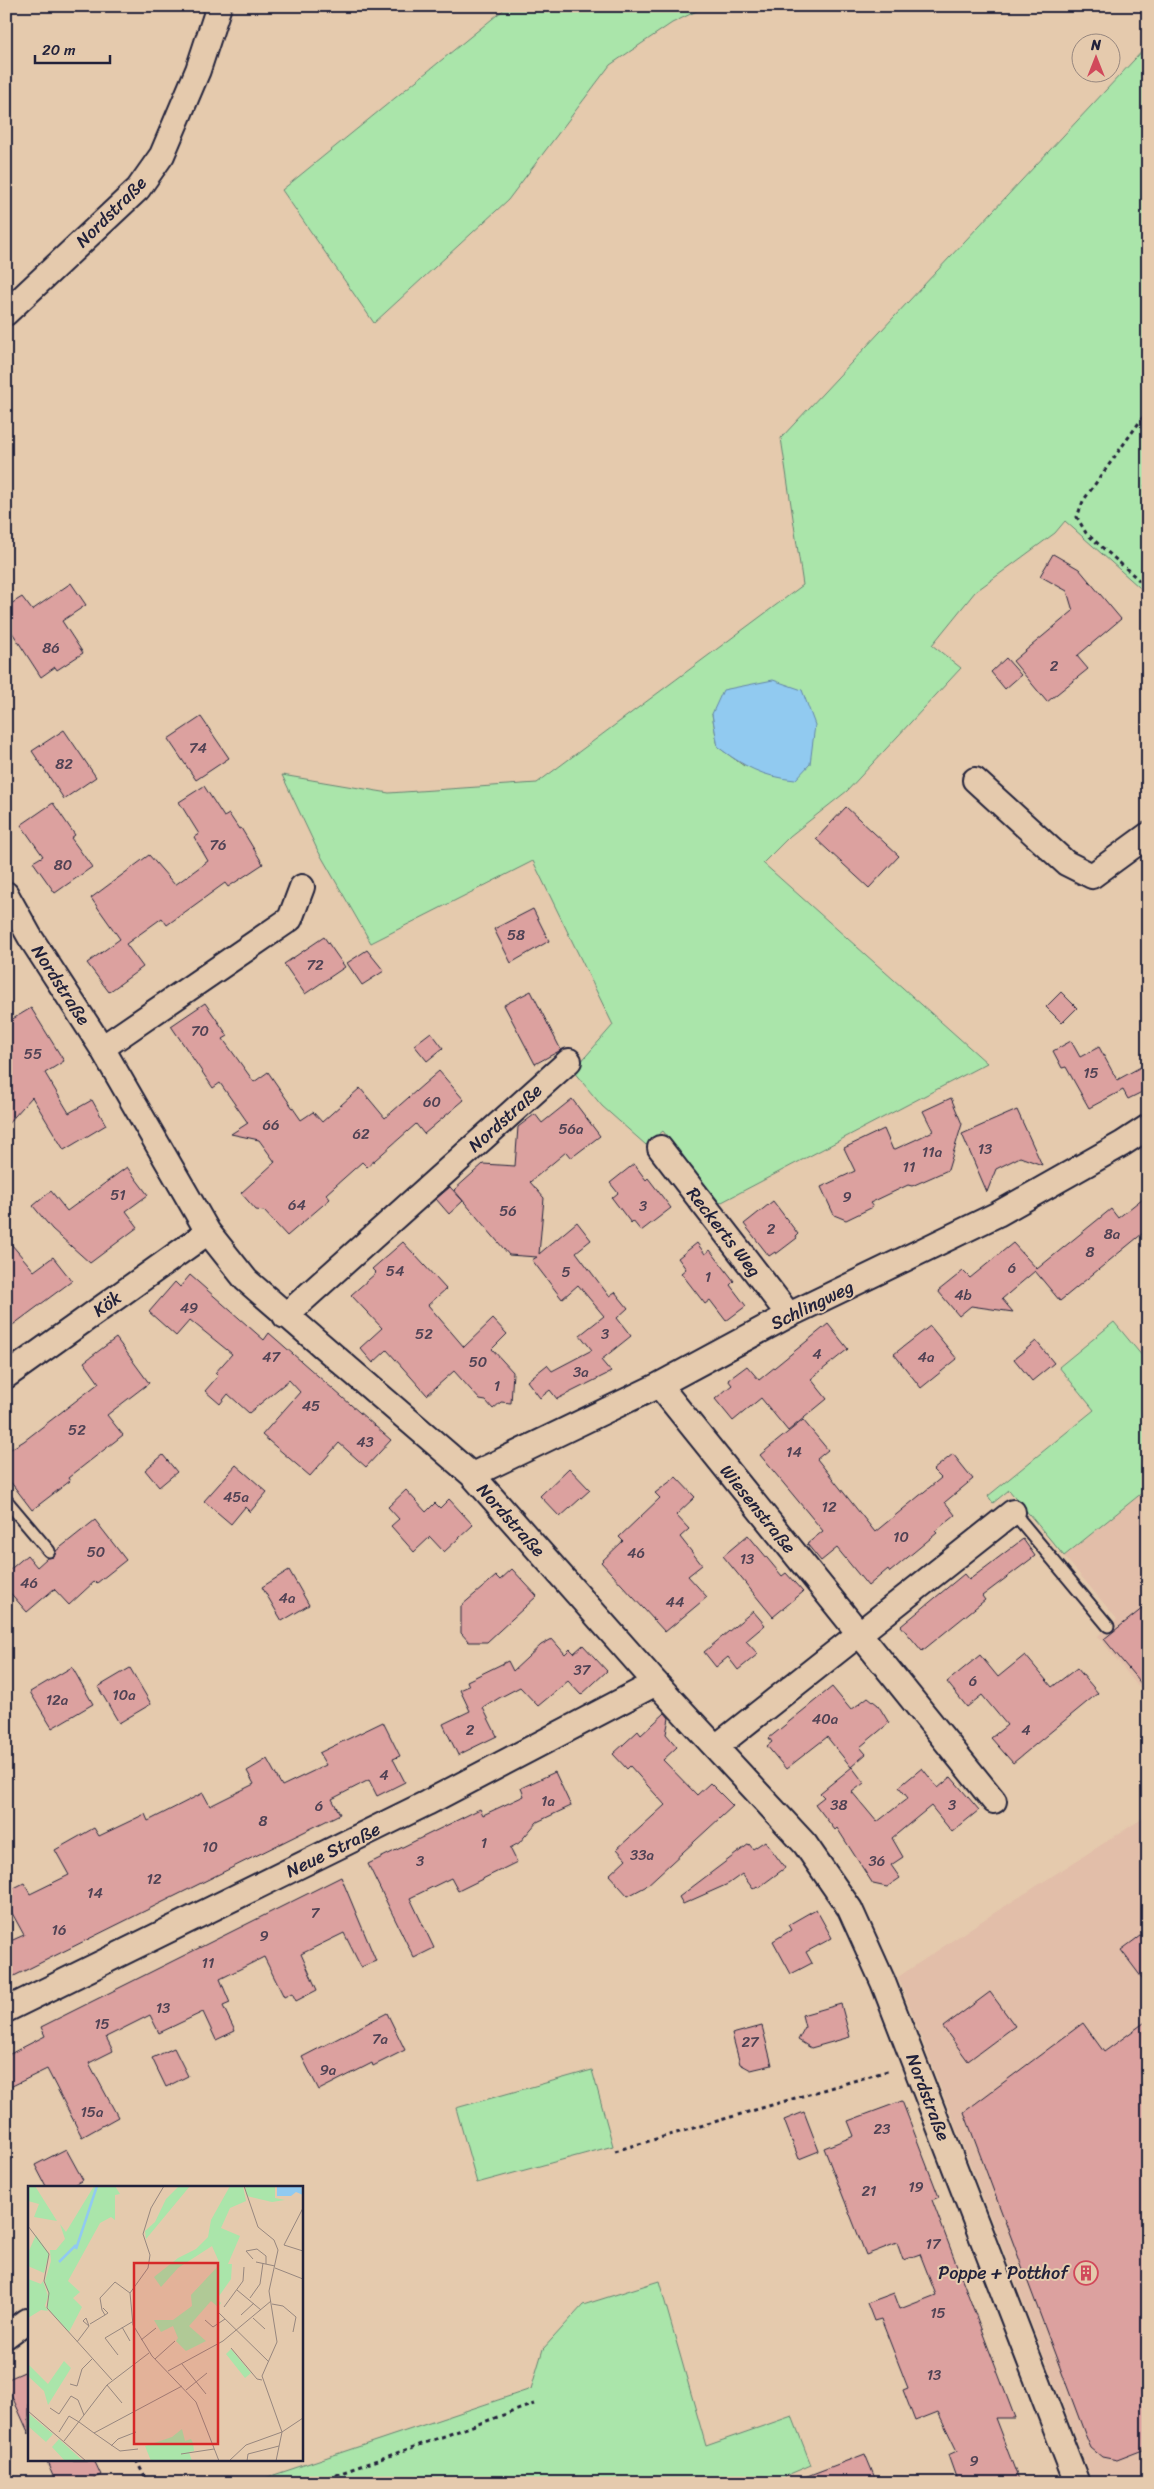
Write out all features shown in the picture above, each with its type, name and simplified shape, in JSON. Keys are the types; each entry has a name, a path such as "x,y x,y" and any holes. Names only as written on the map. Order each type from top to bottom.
{"street":[{"name":"Nordstraße","path":"6,313 138,189 162,155 198,70 218,6"},
{"path":"975,780 1066,863 1092,876 1148,835"},
{"path":"102,1048 290,919 302,887"},
{"name":"Nordstraße","path":"6,894 30,937 102,1048 208,1232 246,1280 285,1316 472,1475 656,1683 805,1844 850,1909 915,2063 1077,2483"},
{"name":"Nordstraße","path":"285,1316 569,1061"},
{"name":"Schlingweg","path":"472,1475 659,1384 789,1315 998,1214 1122,1144 1148,1127"},
{"name":"Reckerts Weg","path":"660,1148 789,1315"},
{"name":"Kök","path":"6,1376 208,1232"},
{"name":"Wiesenstraße","path":"659,1384 994,1801"},
{"path":"716,1747 1013,1512"},
{"name":"Neue Straße","path":"6,2010 427,1803 656,1683"},
{"path":"6,2336 26,2321"}],"lane":[{"path":"6,1500 49,1551"},
{"path":"1013,1512 1108,1626"}],"path":[{"path":"1148,410 1083,501 1077,517 1086,533 1148,588"},
{"path":"615,2151 915,2063"},
{"path":"313,2483 534,2404"},
{"path":"137,2462 148,2483"}],"shaded area":[{"path":"1148,1488 1148,1699 1098,1636 1117,1619 1064,1556"},
{"path":"1148,1815 1148,2483 1093,2483 898,1977 977,1924"}],"green space":[{"path":"508,6 707,6 672,23 610,65 508,200 374,323 282,190"},
{"path":"1148,45 1148,481 1144,486 1148,490 1148,595 1065,521 1055,533 975,592 932,645 961,668 847,791 790,836 763,863 987,1063 720,1203 663,1131 646,1145 602,1106 573,1071 613,1025 533,861 371,943 317,849 282,775 389,793 537,783 803,585 781,438 1113,82 1122,82 1122,73","holes":["712,714 744,766 718,747"]},
{"path":"1114,1322 1148,1363 1148,1488 1064,1556 1009,1490 993,1503 988,1496 1094,1410 1059,1367"},
{"path":"592,2070 613,2146 477,2183 456,2108"},
{"path":"659,2281 706,2446 792,2416 811,2465 785,2476 787,2483 250,2483 531,2389 543,2349 583,2305"}],"water":[{"path":"773,680 802,690 815,725 810,764 795,780 754,770 718,747 712,714 723,690"}],"building":[{"path":"1053,554 1079,569 1121,619 1077,656 1088,669 1047,702 1013,661 1073,611 1067,591 1040,576"},
{"path":"71,583 86,605 62,621 83,653 57,670 55,667 41,677 6,623 6,607 22,597 32,610"},
{"path":"1006,658 1021,675 1005,689 991,672"},
{"path":"201,717 229,758 196,780 168,739"},
{"path":"64,730 96,777 64,799 32,751"},
{"path":"204,786 224,817 229,814 239,829 241,828 263,864 228,887 225,883 167,925 162,918 126,944 143,967 109,992 87,963 120,939 91,898 149,855 175,885 208,861 194,837 199,834 179,802"},
{"path":"53,803 75,835 71,838 92,867 55,893 33,862 43,856 21,825"},
{"path":"846,807 899,856 869,888 816,839"},
{"path":"533,909 549,941 511,963 494,929"},
{"path":"324,937 345,967 305,994 284,964"},
{"path":"367,950 384,971 362,985 347,963"},
{"path":"531,991 561,1050 535,1064 504,1005"},
{"path":"1061,992 1077,1008 1062,1023 1046,1007"},
{"path":"205,1003 228,1036 223,1039 254,1082 268,1072 301,1120 313,1112 322,1122 360,1088 385,1118 439,1071 464,1100 424,1134 416,1124 367,1167 362,1162 326,1194 330,1199 287,1236 264,1211 256,1210 241,1193 275,1162 259,1140 231,1134 248,1123 220,1083 213,1088 171,1026"},
{"path":"31,1008 64,1061 45,1073 69,1113 92,1100 106,1125 64,1150 32,1097 6,1126 6,1023"},
{"path":"431,1032 443,1048 427,1061 414,1045"},
{"path":"1071,1041 1080,1057 1099,1047 1117,1080 1148,1063 1148,1089 1128,1099 1123,1090 1089,1108 1066,1067 1062,1068 1053,1051"},
{"path":"951,1098 962,1124 948,1170 912,1186 908,1185 870,1203 873,1207 846,1220 834,1215 821,1187 855,1171 844,1148 884,1129 893,1150 915,1140 933,1131 923,1111"},
{"path":"572,1099 600,1136 571,1158 566,1152 530,1182 544,1198 539,1254 577,1222 591,1240 576,1252 609,1296 615,1292 628,1308 617,1318 631,1336 601,1360 611,1372 557,1399 550,1390 540,1398 527,1381 547,1365 552,1371 592,1350 580,1335 604,1316 578,1285 562,1299 532,1260 537,1257 509,1255 454,1190 483,1164 515,1166 518,1127 535,1114 542,1123"},
{"path":"1017,1110 1042,1165 1020,1157 996,1169 987,1192 962,1134"},
{"path":"634,1164 646,1180 648,1178 671,1208 641,1231 633,1221 631,1223 612,1198 618,1193 610,1183"},
{"path":"127,1167 148,1195 126,1211 138,1227 90,1263 52,1229 33,1206 51,1191 67,1211"},
{"path":"450,1187 463,1201 449,1214 436,1199"},
{"path":"1148,1194 1148,1229 1060,1301 1035,1271 1002,1299 1013,1312 971,1306 959,1316 938,1291 963,1271 970,1278 1013,1243 1037,1269 1111,1209 1118,1218"},
{"path":"773,1201 798,1234 797,1238 776,1254 775,1252 769,1256 744,1224"},
{"path":"6,1238 34,1271 53,1257 72,1281 6,1330"},
{"path":"403,1242 446,1289 428,1305 464,1347 493,1319 507,1334 492,1349 513,1372 511,1403 501,1402 493,1409 486,1401 480,1400 454,1371 427,1395 387,1350 373,1363 360,1348 382,1328 351,1295 376,1273 372,1269"},
{"path":"697,1243 705,1254 710,1250 734,1281 730,1285 746,1306 726,1321 710,1300 705,1304 681,1273 686,1269 678,1258"},
{"path":"190,1275 264,1340 269,1333 391,1440 366,1467 339,1443 310,1476 262,1435 300,1392 289,1380 249,1413 228,1394 220,1404 205,1391 218,1376 215,1373 232,1354 190,1320 176,1336 149,1312 175,1282 180,1287"},
{"path":"828,1324 848,1349 811,1379 827,1399 788,1431 761,1398 733,1421 715,1399 732,1385 728,1380 747,1366 759,1380"},
{"path":"930,1326 957,1359 921,1388 894,1354"},
{"path":"116,1338 149,1383 107,1415 123,1435 68,1478 70,1481 32,1510 6,1476 6,1452 24,1441 99,1383 84,1362"},
{"path":"1036,1341 1054,1363 1032,1381 1014,1359"},
{"path":"803,1420 828,1450 817,1459 875,1532 941,1478 933,1470 953,1454 973,1479 945,1502 955,1515 935,1531 937,1533 890,1572 888,1569 868,1586 837,1548 821,1561 807,1544 823,1531 760,1455"},
{"path":"163,1455 177,1472 159,1487 145,1470"},
{"path":"236,1465 267,1492 250,1512 245,1507 231,1524 204,1501"},
{"path":"569,1468 590,1490 560,1517 540,1496"},
{"path":"676,1477 695,1497 676,1515 689,1529 680,1537 702,1565 688,1576 707,1597 665,1632 601,1562 623,1541 619,1537 660,1498 655,1493"},
{"path":"406,1490 426,1512 435,1503 440,1508 449,1499 473,1525 444,1552 430,1537 414,1552 391,1526 399,1519 388,1507"},
{"path":"95,1520 126,1560 97,1583 95,1581 69,1605 54,1589 27,1612 6,1588 6,1573 27,1555 37,1567 47,1558 53,1557 56,1551"},
{"path":"748,1535 782,1576 786,1573 803,1592 773,1617 723,1556"},
{"path":"1023,1539 1035,1556 982,1596 985,1600 922,1651 901,1626 964,1574 969,1580"},
{"path":"512,1569 537,1596 487,1642 469,1642 461,1633 461,1606 496,1576 500,1580"},
{"path":"289,1570 309,1605 282,1621 262,1587"},
{"path":"1148,1604 1148,1692 1104,1639"},
{"path":"753,1611 765,1625 746,1641 758,1654 738,1670 728,1657 716,1667 704,1652"},
{"path":"552,1639 565,1654 570,1649 574,1653 583,1645 607,1671 581,1695 568,1681 538,1706 520,1687 499,1698 483,1708 497,1736 458,1755 443,1724 470,1711 460,1690 469,1686 467,1681 508,1661 513,1671 541,1645"},
{"path":"980,1655 998,1677 1025,1655 1052,1687 1077,1668 1098,1693 1013,1763 991,1738 1007,1725 982,1695 967,1707 947,1682"},
{"path":"72,1667 93,1704 52,1728 30,1692"},
{"path":"130,1668 151,1704 119,1723 98,1687"},
{"path":"832,1687 851,1710 868,1697 878,1705 889,1723 860,1747 866,1754 851,1767 827,1737 786,1769 767,1746 772,1742 769,1738"},
{"path":"665,1713 669,1718 666,1734 677,1747 663,1760 697,1795 710,1783 733,1806 645,1887 628,1896 609,1875 626,1859 617,1849 665,1805 630,1766 627,1769 613,1754 638,1731 641,1735"},
{"path":"383,1722 400,1756 393,1759 405,1782 377,1796 369,1780 332,1799 340,1814 6,1980 6,1943 24,1935 6,1902 6,1892 24,1883 30,1894 69,1875 55,1850 94,1828 99,1836 145,1814 148,1821 203,1793 210,1806 254,1784 247,1771 267,1759 282,1786 326,1765 319,1753"},
{"path":"852,1767 864,1783 852,1792 877,1822 908,1798 899,1787 922,1768 938,1788 951,1777 979,1810 952,1832 931,1806 892,1838 903,1857 891,1865 900,1878 887,1887 873,1884 837,1828 835,1830 815,1804 824,1797 820,1793"},
{"path":"555,1772 571,1806 537,1822 519,1843 510,1848 517,1862 458,1891 451,1878 410,1898 434,1948 414,1958 368,1864 480,1809 483,1815 524,1796 521,1788"},
{"path":"765,1841 785,1868 758,1888 757,1886 753,1889 742,1874 728,1884 683,1904 679,1897 749,1844 753,1849"},
{"path":"341,1877 376,1961 361,1967 344,1933 301,1954 317,1990 296,2001 292,1993 284,1997 264,1957 220,1979 230,2003 223,2006 235,2031 216,2040 203,2012 159,2033 150,2015 106,2037 113,2051 89,2063 118,2117 82,2137 47,2069 6,2089 6,2056 45,2036 41,2027"},
{"path":"816,1909 832,1938 806,1952 812,1963 791,1974 773,1941 791,1930 788,1925"},
{"path":"1148,1930 1148,1986 1121,1950"},
{"path":"990,1992 1015,2026 968,2061 943,2027"},
{"path":"841,2004 850,2037 811,2048 798,2040 805,2027 802,2015"},
{"path":"387,2013 405,2050 373,2066 372,2063 319,2090 302,2057"},
{"name":"Poppe + Potthof","path":"1148,2020 1148,2448 1117,2460 1102,2457 1091,2448 964,2112 1083,2023 1104,2052"},
{"path":"762,2026 772,2065 751,2070 740,2064 732,2034"},
{"path":"174,2048 188,2076 166,2087 152,2058"},
{"path":"902,2101 939,2197 932,2200 1015,2418 995,2418 1020,2483 958,2483 948,2455 957,2451 938,2412 915,2421 903,2390 908,2388 881,2319 874,2321 867,2303 894,2293 900,2309 936,2295 920,2254 903,2260 897,2243 866,2255 824,2148 854,2136 848,2121"},
{"path":"804,2112 819,2151 799,2159 784,2120"},
{"path":"66,2149 83,2180 72,2186 46,2186 35,2165"},
{"path":"28,2370 28,2432 6,2383 6,2380"},
{"path":"865,2454 877,2483 794,2483 794,2481"},
{"path":"47,2462 95,2462 101,2475 82,2483 56,2483"}],"place":[{"name":"Poppe + Potthof","path":"1086,2273"}]}
